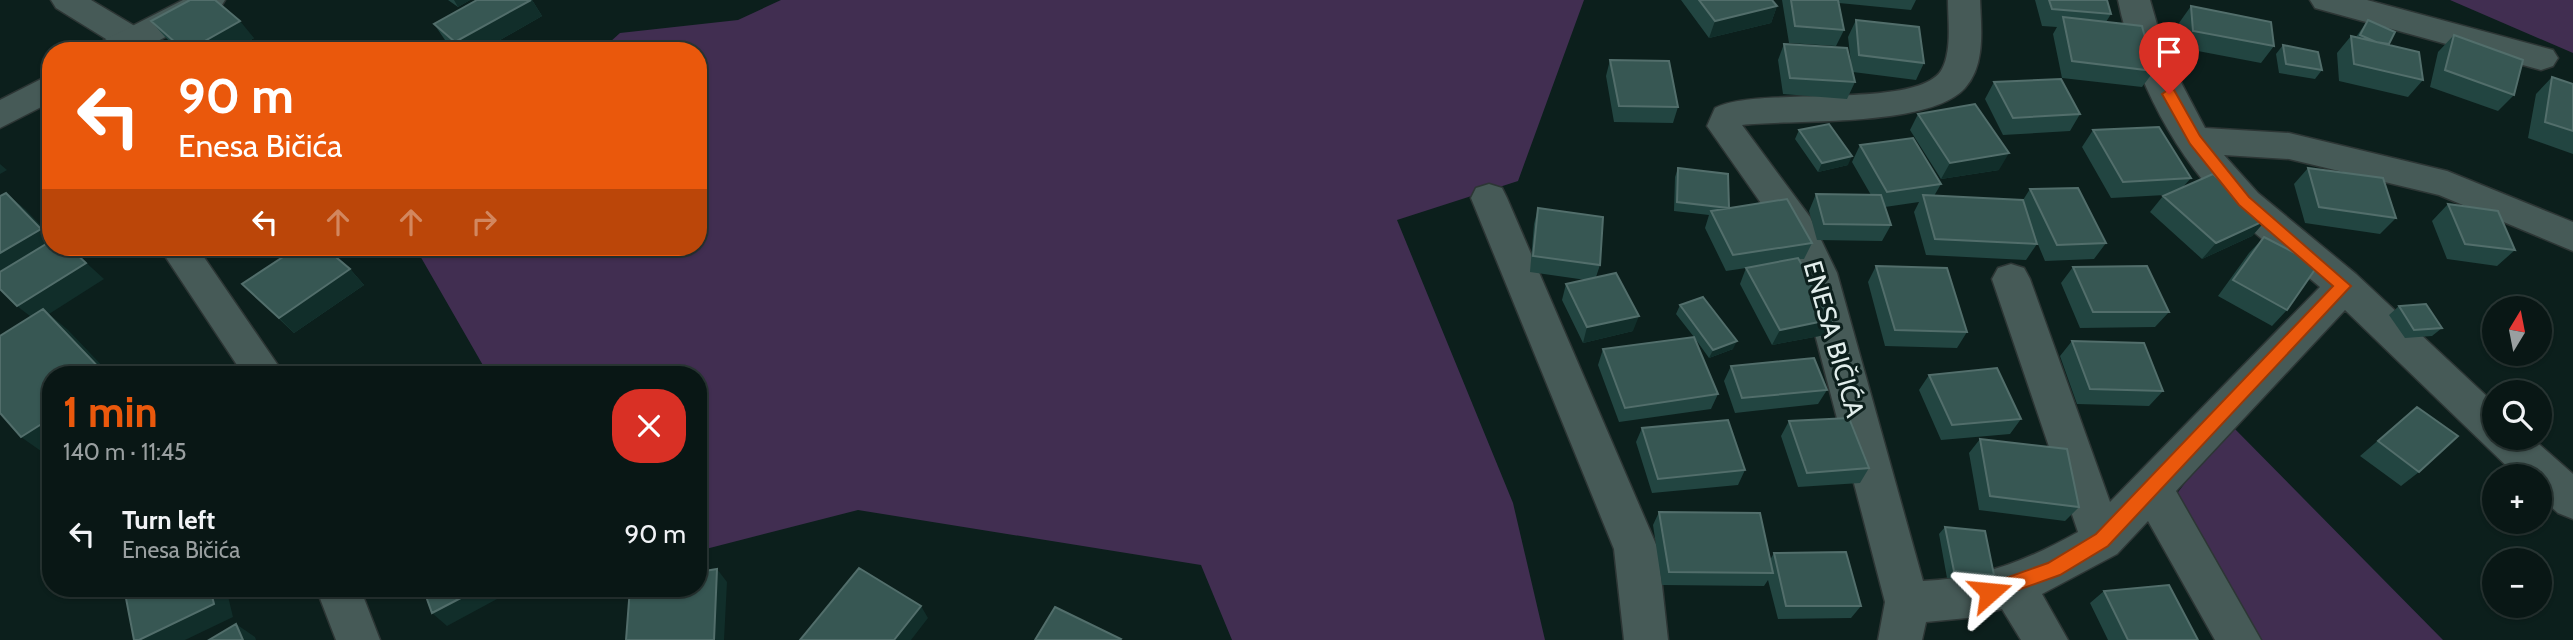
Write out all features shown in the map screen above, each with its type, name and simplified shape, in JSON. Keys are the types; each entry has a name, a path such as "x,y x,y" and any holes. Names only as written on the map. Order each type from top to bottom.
{"street":[{"path":"67,0 117,42"},
{"path":"127,42 209,0"},
{"name":"ENESA BIČIĆA","path":"1964,0 1961,64 1953,81 1938,92 1910,100 1851,107 1736,111 1727,117 1724,126 1797,227 1818,273 1903,621 2053,569 2102,540 2344,286"},
{"path":"2134,0 2138,27 2156,71 2195,140 2244,201 2344,286 2482,417"},
{"path":"2326,0 2541,58"},
{"path":"0,116 42,92"},
{"path":"2195,140 2289,146 2447,184 2573,237"},
{"path":"1489,198 1636,548 1646,640"},
{"path":"183,256 259,366"},
{"path":"2011,279 2102,540"},
{"path":"2517,450 2573,500"},
{"path":"2151,487 2239,640"},
{"path":"2012,585 2046,640"},
{"path":"341,597 358,640"}],"shaded area":[{"path":"781,0 1584,0 1518,181 1397,220 1513,503 1545,640 1232,640 1201,565 858,510 707,549 707,366 483,366 420,256 707,256 707,42 610,42 620,33 738,20"},
{"path":"2450,0 2573,0 2573,53"},
{"path":"2230,424 2443,640 2247,640 2172,500"}],"building":[{"path":"190,0 215,0 240,21 203,42 175,42 151,21"},
{"path":"477,0 531,0 455,42 434,24"},
{"path":"1699,0 1772,0 1777,6 1715,21"},
{"path":"1791,0 1838,0 1844,30 1795,26"},
{"path":"2049,0 2107,0 2111,14 2052,9"},
{"path":"2191,6 2271,22 2274,46 2193,31"},
{"path":"2063,17 2142,26 2154,71 2072,61"},
{"path":"1856,20 1919,27 1924,63 1859,55"},
{"path":"2368,20 2395,32 2389,44 2360,35"},
{"path":"2454,35 2523,60 2514,95 2445,70"},
{"path":"2351,36 2419,52 2423,80 2354,64"},
{"path":"1784,44 1847,48 1855,82 1790,78"},
{"path":"2283,45 2318,52 2322,70 2286,64"},
{"path":"1610,60 1669,61 1678,107 1619,106"},
{"path":"2552,77 2573,84 2573,131 2545,122"},
{"path":"2061,79 2080,114 2013,118 1994,82"},
{"path":"1975,104 2009,153 1950,163 1918,114"},
{"path":"1829,124 1852,156 1822,163 1799,130"},
{"path":"2159,127 2191,178 2123,182 2093,130"},
{"path":"1913,138 1941,184 1887,192 1860,145"},
{"path":"1678,168 1728,174 1729,208 1677,202"},
{"path":"2308,168 2383,178 2396,218 2319,207"},
{"path":"2213,174 2266,220 2216,243 2163,196"},
{"path":"2078,188 2106,243 2057,245 2030,189"},
{"path":"6,193 41,229 0,253 0,196"},
{"path":"1816,194 1881,195 1891,225 1824,224"},
{"path":"1923,195 2023,200 2037,244 1935,239"},
{"path":"1787,199 1812,243 1733,255 1711,211"},
{"path":"2448,204 2498,211 2515,250 2465,244"},
{"path":"1538,208 1603,217 1600,265 1533,256"},
{"path":"2264,237 2318,265 2287,310 2233,280"},
{"path":"42,246 42,256 79,256 86,263 17,306 0,289 0,272"},
{"path":"284,256 335,256 350,269 279,318 242,284"},
{"path":"1798,258 1833,319 1780,330 1746,268"},
{"path":"1876,266 1947,268 1967,332 1895,330"},
{"path":"2147,266 2169,312 2093,312 2073,267"},
{"path":"1616,273 1639,316 1587,327 1566,284"},
{"path":"1703,297 1737,341 1713,350 1680,305"},
{"path":"2426,304 2442,328 2414,330 2399,306"},
{"path":"43,309 97,366 42,366 42,424 21,437 0,413 0,336"},
{"path":"1694,337 1718,394 1625,408 1603,349"},
{"path":"2072,341 2144,343 2163,391 2090,389"},
{"path":"1814,358 1827,390 1742,398 1731,366"},
{"path":"1997,368 2021,419 1952,425 1929,375"},
{"path":"2417,407 2458,436 2419,472 2378,441"},
{"path":"1849,418 1869,468 1807,473 1789,421"},
{"path":"1728,420 1745,470 1658,479 1642,428"},
{"path":"1980,439 2067,449 2079,507 1990,496"},
{"path":"1659,512 1760,513 1773,573 1669,572"},
{"path":"1945,527 1985,531 1994,575 1954,571"},
{"path":"1846,552 1861,606 1786,606 1774,553"},
{"path":"859,568 921,606 894,640 800,640"},
{"path":"717,569 714,640 626,640 629,597 707,597 707,571"},
{"path":"2169,585 2198,640 2128,640 2104,591"},
{"path":"126,597 212,597 214,604 134,640"},
{"path":"426,597 463,597 432,613"},
{"path":"1055,607 1121,639 1035,640"},
{"path":"236,624 243,640 209,640"}],"route":[{"path":"1990,592 2053,569 2102,540 2344,286 2244,201 2195,140 2169,94"}]}
